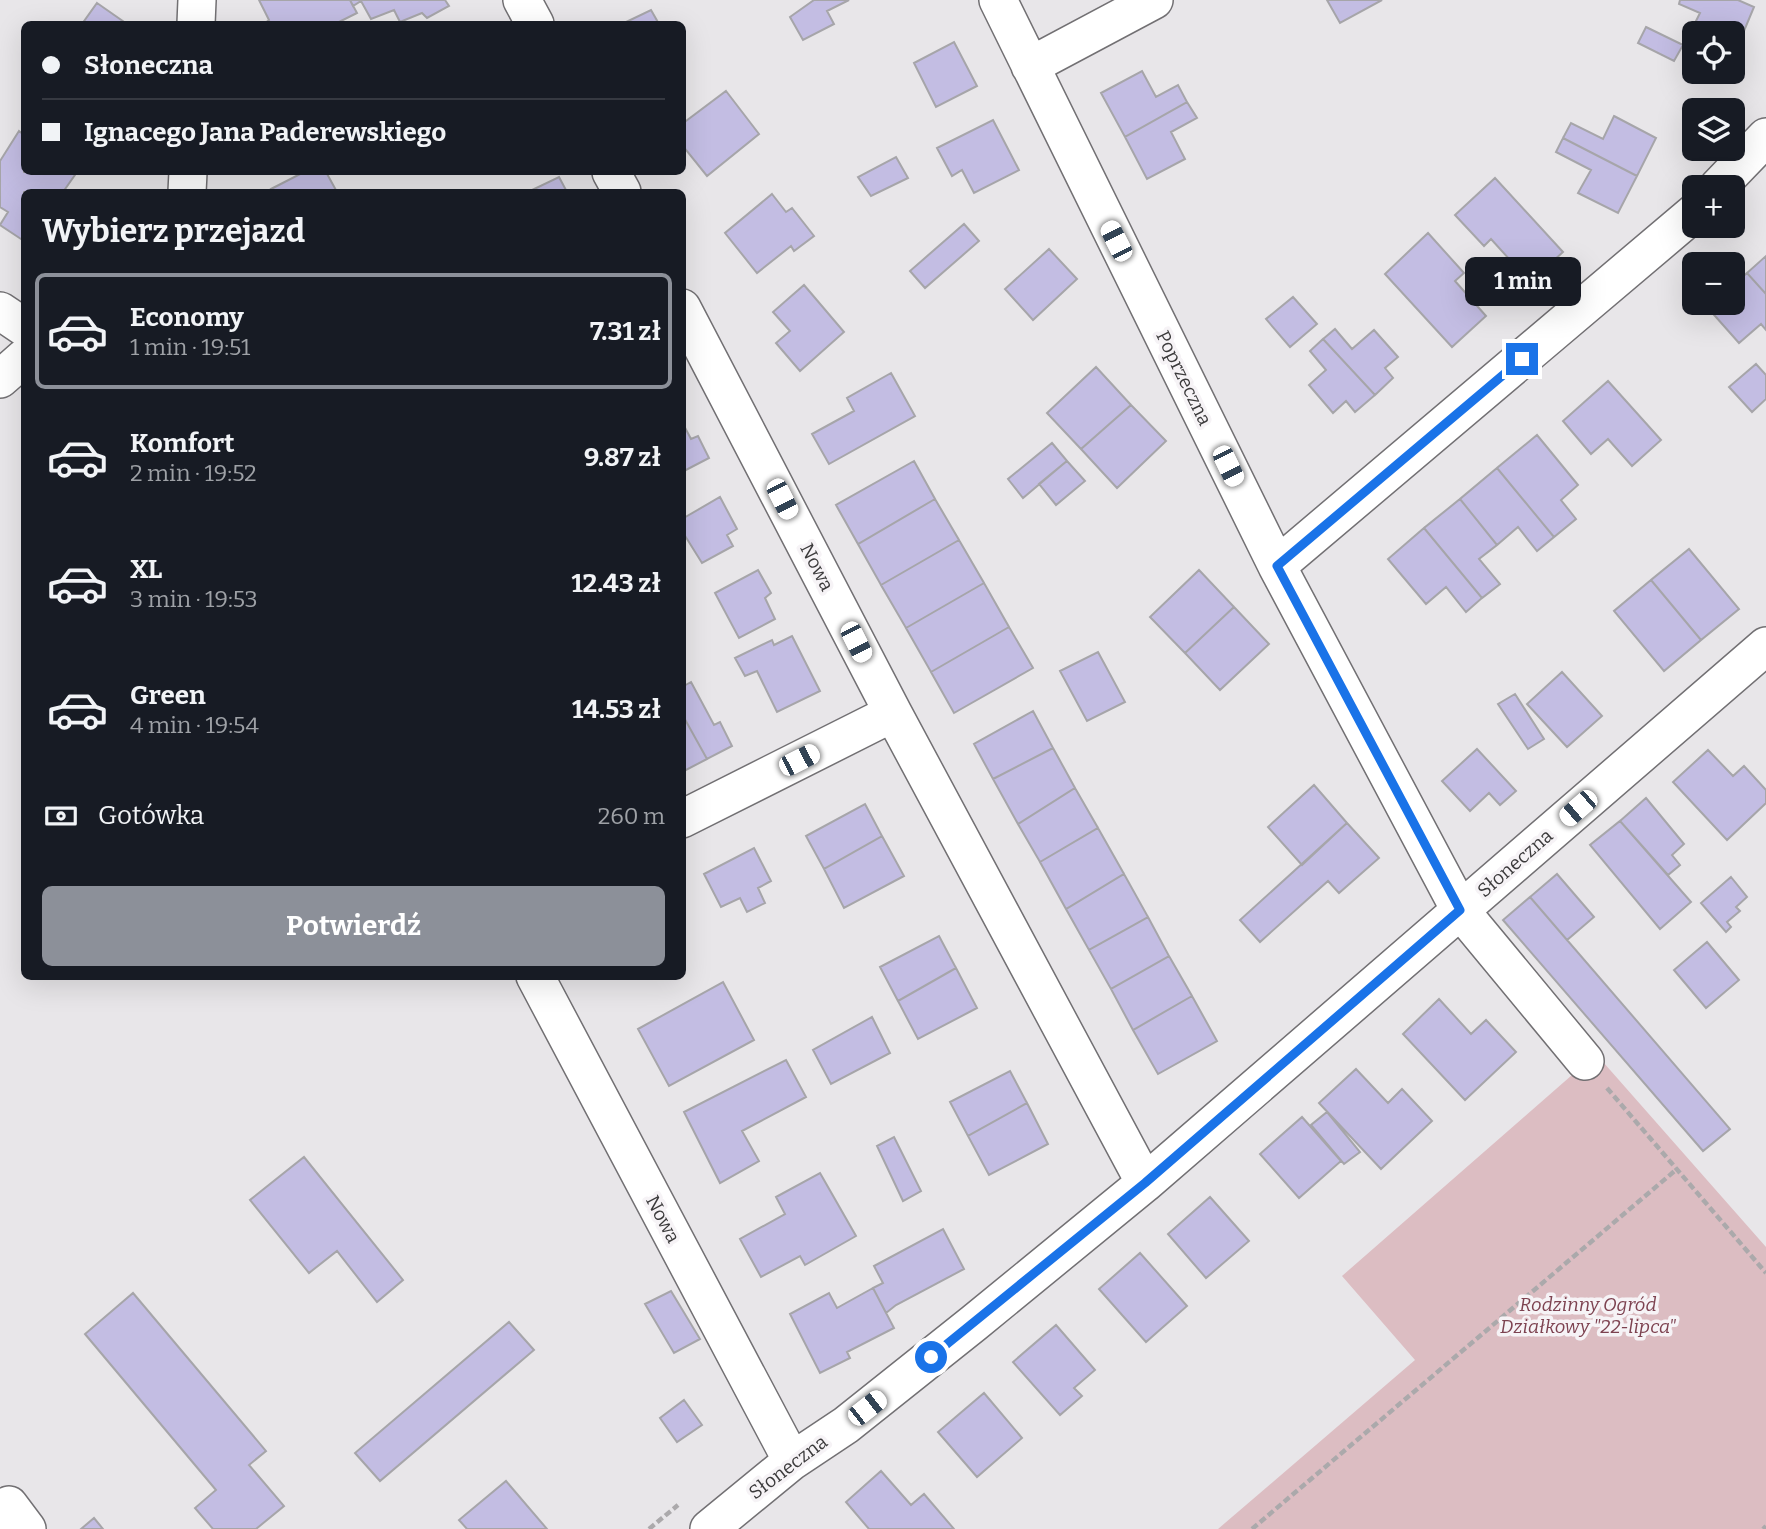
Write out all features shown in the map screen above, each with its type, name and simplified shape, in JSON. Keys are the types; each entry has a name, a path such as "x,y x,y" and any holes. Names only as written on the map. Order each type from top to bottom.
{"street":[{"path":"196,21 198,0"},
{"path":"522,0 533,21"},
{"name":"Poprzeczna","path":"998,0 1277,566 1460,910 1585,1061"},
{"path":"1030,66 1154,0"},
{"path":"1730,175 1766,137"},
{"path":"1277,566 1682,223"},
{"path":"0,311 21,325"},
{"name":"Nowa","path":"686,316 893,713 1145,1183"},
{"path":"0,379 21,361"},
{"name":"Słoneczna","path":"709,1529 792,1461 856,1416 1145,1183 1766,646"},
{"path":"686,817 893,713"},
{"name":"Nowa","path":"537,980 792,1461"}],"path":[{"path":"1585,1061 1766,1273"},
{"path":"1252,1529 1677,1169"}],"green space":[{"name":"Rodzinny Ogród Działkowy \"22-lipca\"","path":"1596,1054 1766,1247 1766,1529 1218,1529 1415,1360 1342,1276"}],"building":[{"path":"259,0 350,0 357,13 341,21 269,20"},
{"path":"350,0 445,0 449,6 427,18 422,13 400,21 394,10 371,19 361,1 353,6"},
{"path":"814,0 849,0 827,11 834,24 803,40 790,17"},
{"path":"1327,0 1382,0 1340,23"},
{"path":"1680,0 1738,0 1754,7 1745,29 1745,21 1696,21 1700,13 1679,4"},
{"path":"97,3 123,21 84,21"},
{"path":"651,10 657,21 628,21"},
{"path":"1646,27 1682,47 1674,61 1638,43"},
{"path":"954,42 977,86 936,107 914,63"},
{"path":"1142,71 1156,97 1178,85 1187,102 1125,137 1101,93"},
{"path":"726,91 759,134 707,176 686,150 686,121"},
{"path":"1187,102 1197,118 1171,132 1185,159 1147,179 1125,137"},
{"path":"1614,116 1656,138 1637,176 1563,138 1571,123 1603,139"},
{"path":"993,120 1019,170 974,193 962,170 952,176 937,148"},
{"path":"19,131 21,175 75,175 65,189 21,189 21,239 0,225 8,212 0,207 0,161"},
{"path":"1563,138 1637,176 1618,213 1578,193 1591,170 1556,152"},
{"path":"896,157 908,178 871,196 858,177"},
{"path":"298,175 328,175 335,189 271,189"},
{"path":"559,177 565,189 534,189"},
{"path":"1495,178 1563,252 1530,282 1491,239 1484,246 1455,215"},
{"path":"772,194 786,212 792,208 814,236 794,251 791,246 757,273 725,233"},
{"path":"964,224 979,241 925,288 910,271"},
{"path":"1428,233 1464,273 1455,281 1486,316 1452,347 1385,274"},
{"path":"1049,249 1077,279 1033,320 1005,289"},
{"path":"1766,256 1766,294 1747,273"},
{"path":"1747,273 1766,294 1766,330 1761,324 1739,343 1714,315 1745,315"},
{"path":"804,285 844,332 800,371 776,343 790,331 773,312"},
{"path":"1293,297 1317,324 1290,347 1266,319"},
{"path":"1335,329 1352,349 1374,330 1398,357 1385,368 1393,378 1375,395 1323,339"},
{"path":"1323,339 1375,395 1355,412 1346,401 1333,413 1309,385 1326,370 1310,351"},
{"path":"1756,364 1766,375 1766,399 1752,412 1729,387"},
{"path":"1096,367 1131,405 1081,449 1047,413"},
{"path":"891,373 915,416 829,464 812,434 854,411 847,398"},
{"path":"1608,381 1661,440 1632,466 1608,439 1591,454 1563,421"},
{"path":"1131,405 1166,441 1117,488 1081,449"},
{"path":"686,430 691,439 698,436 709,458 686,470"},
{"path":"1537,435 1578,485 1561,500 1576,519 1554,537 1497,468"},
{"path":"1052,443 1067,461 1023,498 1008,479"},
{"path":"914,461 935,499 858,544 836,505"},
{"path":"1067,461 1085,481 1056,505 1039,484"},
{"path":"1497,468 1554,537 1537,551 1518,527 1497,545 1460,499"},
{"path":"720,497 737,529 727,535 733,546 702,563 686,537 686,517"},
{"path":"935,499 959,540 881,585 858,544"},
{"path":"1460,499 1497,545 1479,559 1500,584 1482,598 1424,528"},
{"path":"1424,528 1482,598 1466,612 1446,587 1426,604 1388,559"},
{"path":"959,540 984,583 906,628 881,585"},
{"path":"1689,549 1739,609 1701,640 1651,580"},
{"path":"758,570 771,593 765,598 775,619 739,638 715,593"},
{"path":"1199,570 1234,607 1185,653 1150,617"},
{"path":"1651,580 1701,640 1664,671 1614,611"},
{"path":"984,583 1009,627 931,672 906,628"},
{"path":"1234,607 1269,644 1220,690 1185,653"},
{"path":"1009,627 1033,668 954,713 931,672"},
{"path":"792,636 820,691 777,712 757,671 745,676 735,658 772,640 774,645"},
{"path":"1098,652 1125,702 1087,721 1060,671"},
{"path":"1562,672 1602,716 1567,747 1527,704"},
{"path":"691,682 714,725 720,722 732,746 707,759 686,721 686,685"},
{"path":"1515,694 1544,739 1528,749 1498,704"},
{"path":"1033,711 1053,748 993,779 974,744"},
{"path":"686,721 707,759 686,770"},
{"path":"1053,748 1075,788 1018,824 993,779"},
{"path":"1477,749 1516,791 1500,805 1489,793 1470,811 1442,781"},
{"path":"1708,750 1733,776 1744,766 1766,790 1766,803 1727,840 1673,782"},
{"path":"1314,785 1347,823 1302,865 1268,827"},
{"path":"1075,788 1098,828 1040,862 1018,824"},
{"path":"1646,798 1684,844 1672,855 1680,865 1668,875 1620,821"},
{"path":"865,804 882,836 824,869 806,836"},
{"path":"1620,821 1691,902 1660,929 1590,845"},
{"path":"1347,823 1379,858 1339,893 1328,881 1260,942 1240,920"},
{"path":"1098,828 1124,874 1066,909 1040,862"},
{"path":"882,836 904,876 844,908 824,869"},
{"path":"754,848 771,881 758,888 765,903 747,912 740,898 721,907 704,874"},
{"path":"1124,874 1148,917 1089,950 1066,909"},
{"path":"1557,874 1594,917 1567,940 1530,897"},
{"path":"1731,877 1747,897 1736,907 1740,911 1727,922 1731,927 1726,932 1701,903"},
{"path":"1530,897 1730,1129 1703,1151 1503,920"},
{"path":"1148,917 1169,956 1111,989 1089,950"},
{"path":"939,936 956,968 898,1001 880,967"},
{"path":"1707,942 1739,980 1706,1008 1674,970"},
{"path":"1169,956 1192,996 1133,1030 1111,989"},
{"path":"956,968 977,1008 918,1039 898,1001"},
{"path":"723,982 754,1040 669,1086 638,1029"},
{"path":"1192,996 1217,1041 1158,1074 1133,1030"},
{"path":"1439,999 1471,1034 1486,1020 1516,1052 1465,1100 1403,1034"},
{"path":"872,1017 890,1053 831,1084 813,1050"},
{"path":"786,1060 806,1097 742,1131 759,1161 720,1183 684,1112"},
{"path":"1356,1069 1388,1103 1402,1089 1432,1121 1381,1169 1319,1103"},
{"path":"1010,1071 1027,1103 968,1136 950,1102"},
{"path":"1027,1103 1048,1144 989,1175 968,1136"},
{"path":"1327,1112 1360,1152 1344,1164 1311,1125"},
{"path":"1302,1117 1341,1161 1299,1198 1260,1154"},
{"path":"894,1137 921,1191 903,1201 877,1146"},
{"path":"304,1157 403,1280 377,1302 337,1251 309,1273 250,1200"},
{"path":"820,1173 856,1236 805,1265 800,1256 761,1277 740,1239 785,1214 776,1197"},
{"path":"1210,1197 1249,1241 1206,1278 1168,1234"},
{"path":"943,1229 964,1269 886,1313 873,1288 883,1283 874,1266"},
{"path":"1140,1253 1187,1306 1146,1342 1099,1289"},
{"path":"873,1288 894,1328 847,1352 850,1358 820,1373 790,1314 829,1293 837,1308"},
{"path":"671,1291 700,1339 674,1353 645,1304"},
{"path":"133,1293 266,1451 249,1465 284,1506 256,1529 213,1529 195,1508 216,1490 85,1334"},
{"path":"509,1322 534,1350 380,1481 355,1453"},
{"path":"1056,1325 1095,1370 1074,1388 1082,1396 1060,1415 1013,1362"},
{"path":"984,1393 1022,1438 977,1477 938,1432"},
{"path":"684,1400 702,1425 677,1442 660,1418"},
{"path":"881,1471 911,1505 924,1494 954,1529 869,1529 846,1502"},
{"path":"506,1481 547,1529 467,1529 459,1520"},
{"path":"94,1518 103,1529 81,1529"}],"route":[{"path":"931,1357 1145,1183 1460,910 1277,566 1522,359"}]}
